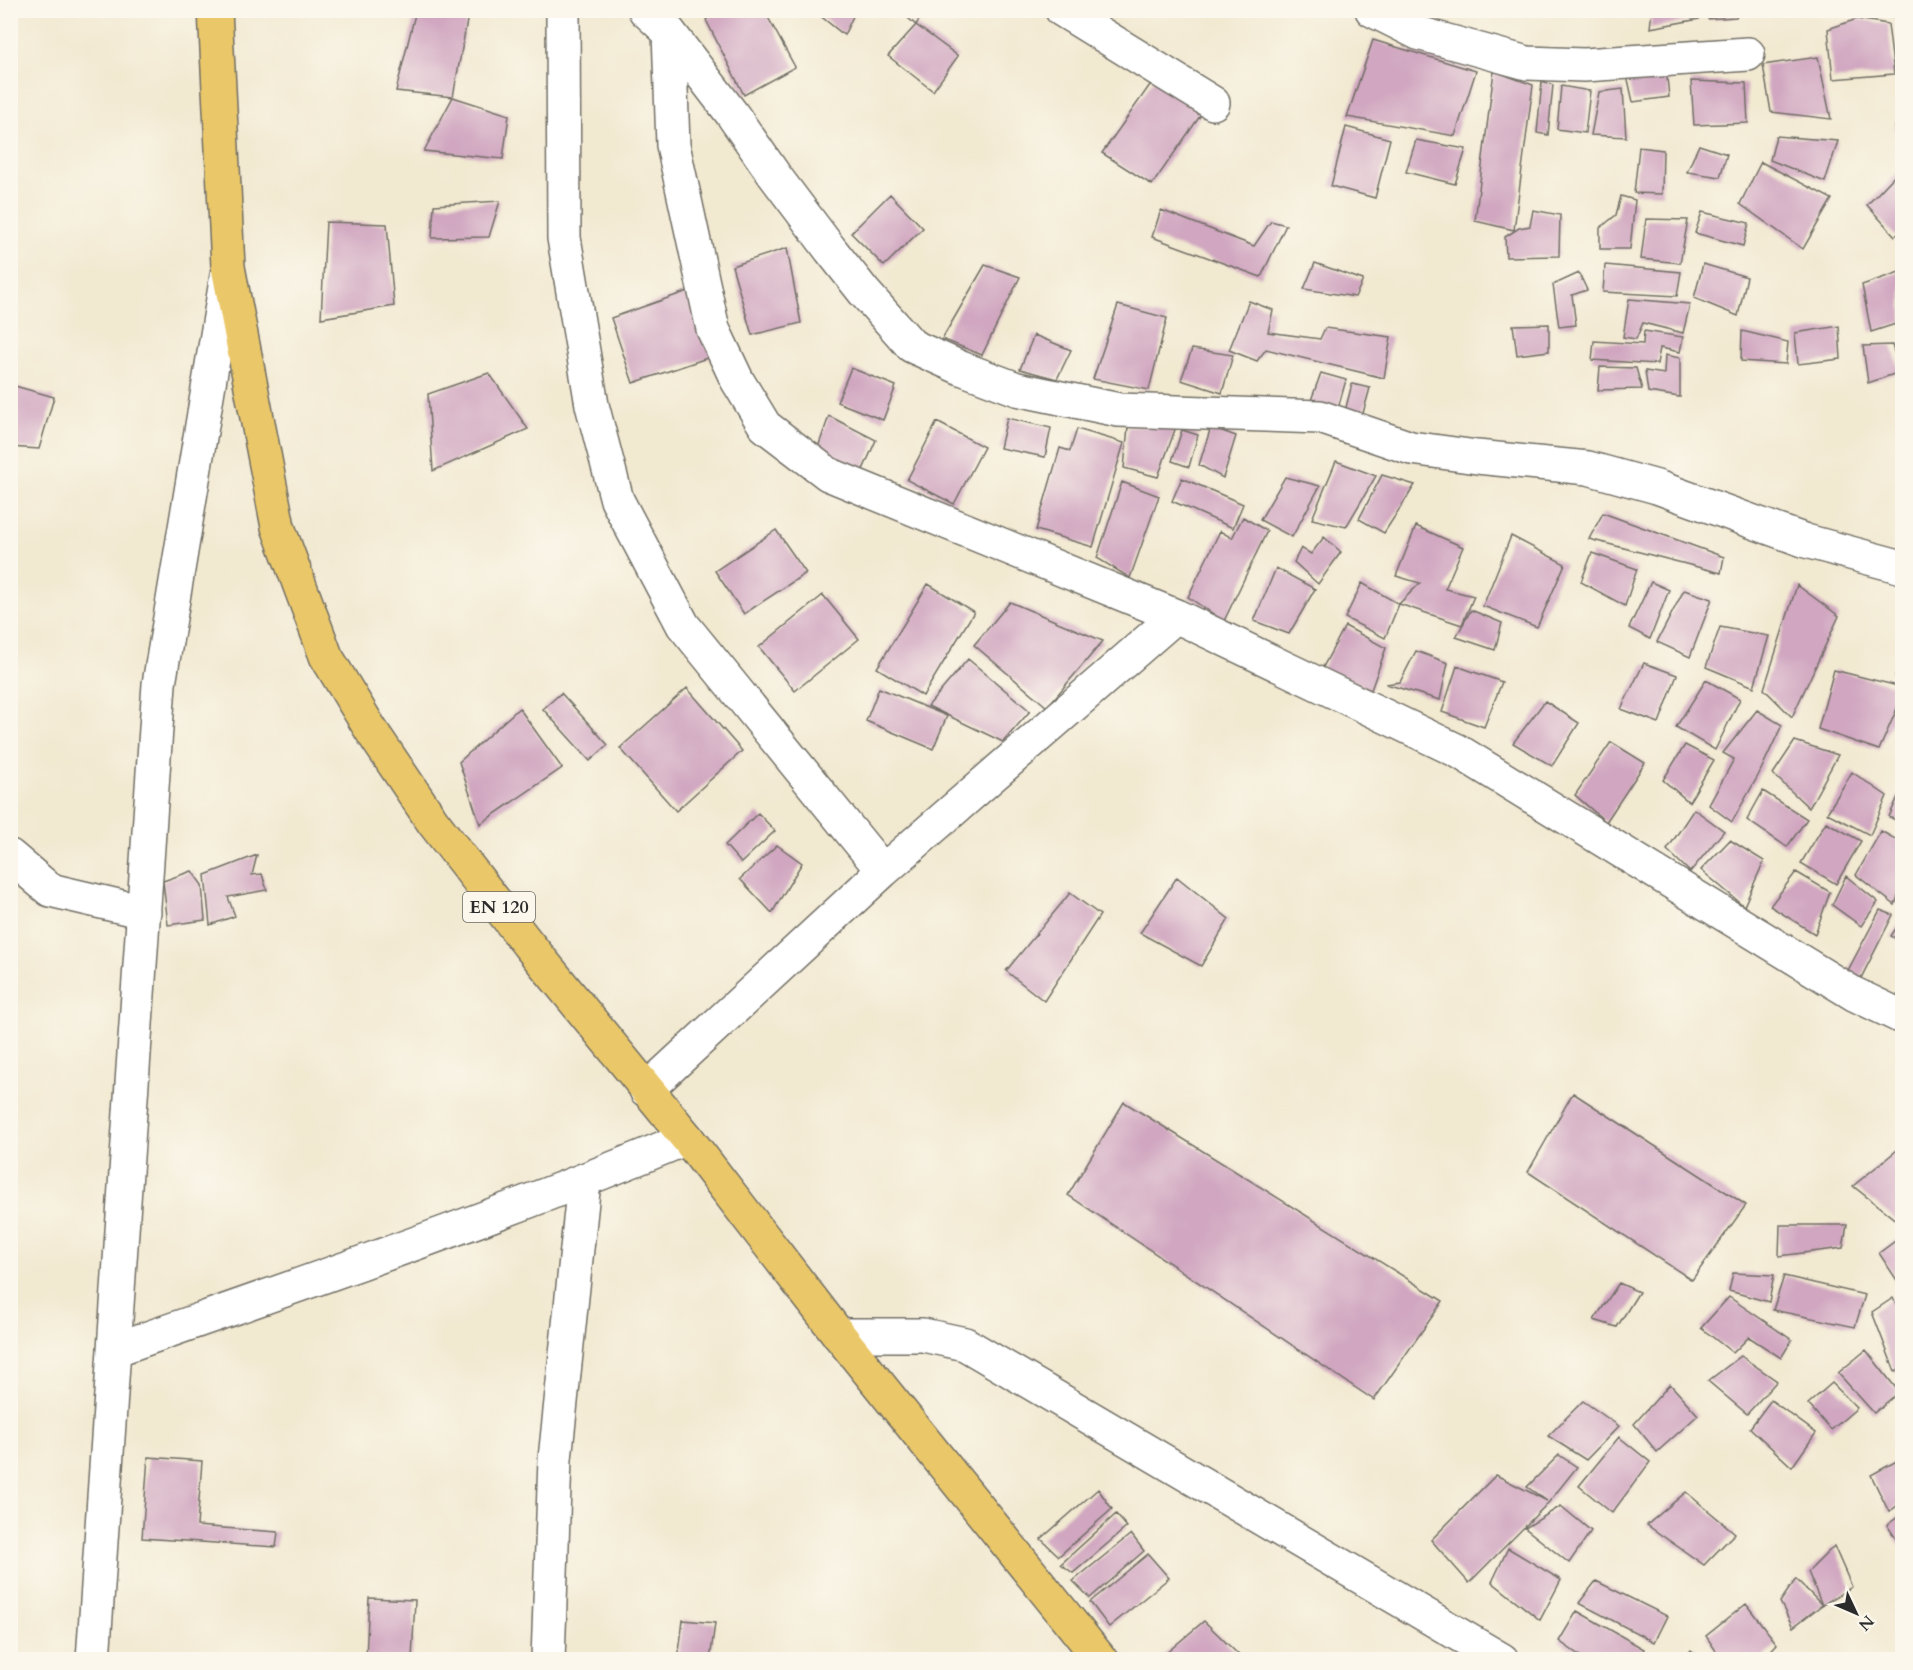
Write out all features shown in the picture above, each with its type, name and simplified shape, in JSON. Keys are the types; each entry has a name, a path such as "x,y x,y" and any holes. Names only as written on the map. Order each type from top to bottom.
{"main road":[{"name":"EN 120","path":"215,10 228,267 278,527 326,656 371,730 433,822 528,944 687,1138 838,1335 1101,1659"}],"street":[{"path":"563,10 564,238 592,405 617,500 683,625 883,871"},
{"path":"645,10 669,32 864,292 912,346 961,368 1017,389 1119,410 1320,417 1411,448 1477,458 1588,468 1657,487 1806,541 1902,567"},
{"path":"1062,10 1213,103"},
{"path":"1372,10 1418,33 1527,63 1584,65 1748,54"},
{"path":"669,32 673,145 713,329 737,380 765,426 828,474 1176,616 1458,751 1854,993 1902,1017"},
{"path":"93,1659 159,684 228,267"},
{"path":"646,1090 883,871 1176,616"},
{"path":"10,856 50,890 144,912"},
{"path":"114,1350 446,1234 584,1182 687,1138"},
{"path":"548,1659 555,1459 584,1182"},
{"path":"838,1335 922,1335 965,1344 1502,1659"}],"building":[{"path":"416,10 469,10 453,97 396,91"},
{"path":"717,10 764,10 795,67 744,95 706,20"},
{"path":"813,10 856,10 844,35"},
{"path":"899,10 925,10 916,25"},
{"path":"1652,10 1701,10 1699,19 1650,28"},
{"path":"1710,10 1739,10 1736,17 1708,19"},
{"path":"1889,10 1902,10 1902,15 1892,17"},
{"path":"1857,19 1888,24 1894,74 1833,79 1828,29"},
{"path":"916,25 958,56 933,91 888,56"},
{"path":"1373,40 1476,71 1455,136 1347,117"},
{"path":"1818,57 1831,119 1771,112 1763,65"},
{"path":"1666,68 1669,97 1633,102 1627,75"},
{"path":"1494,71 1533,85 1514,230 1475,221"},
{"path":"1157,75 1205,109 1152,185 1102,153"},
{"path":"1542,81 1553,85 1548,135 1537,133"},
{"path":"1691,81 1746,83 1748,123 1694,125"},
{"path":"1561,86 1590,91 1585,133 1557,129"},
{"path":"1623,89 1626,137 1591,135 1599,92"},
{"path":"453,97 509,115 503,159 424,151"},
{"path":"1902,110 1902,138 1895,127"},
{"path":"1346,127 1390,139 1375,198 1331,186"},
{"path":"1776,136 1838,141 1825,182 1770,160"},
{"path":"1416,140 1466,149 1455,184 1406,172"},
{"path":"1699,145 1727,154 1720,177 1687,172"},
{"path":"1639,147 1663,150 1662,194 1634,193"},
{"path":"1761,162 1832,199 1803,249 1740,204"},
{"path":"1902,168 1902,231 1895,236 1867,205"},
{"path":"890,194 923,228 884,266 851,233"},
{"path":"1621,196 1635,200 1630,249 1600,249 1600,228 1616,215"},
{"path":"500,201 489,237 432,238 434,205"},
{"path":"1161,210 1254,246 1271,221 1286,225 1261,277 1152,237"},
{"path":"1533,210 1560,215 1559,256 1506,257 1505,237 1519,228 1530,226"},
{"path":"1702,212 1749,223 1743,246 1695,233"},
{"path":"1646,219 1688,220 1680,263 1641,259"},
{"path":"326,222 387,224 394,306 321,318"},
{"path":"787,248 801,323 752,335 732,266"},
{"path":"1315,263 1363,280 1355,297 1304,289"},
{"path":"1703,264 1747,277 1738,316 1694,298"},
{"path":"985,265 1020,277 982,355 942,339"},
{"path":"1605,265 1681,272 1677,296 1603,292"},
{"path":"1902,271 1902,322 1871,332 1862,285"},
{"path":"1579,273 1587,290 1572,295 1576,325 1559,327 1553,285"},
{"path":"691,290 713,356 633,383 611,318"},
{"path":"1629,299 1690,304 1683,333 1643,323 1636,339 1623,337"},
{"path":"1249,301 1273,310 1268,332 1320,339 1325,328 1391,337 1384,378 1266,349 1257,361 1229,350"},
{"path":"1118,305 1167,318 1149,390 1093,379"},
{"path":"1549,324 1549,351 1517,355 1513,325"},
{"path":"1839,326 1841,359 1798,364 1795,333"},
{"path":"1644,331 1683,337 1680,352 1660,348 1657,364 1592,360 1594,341 1643,344"},
{"path":"1742,331 1788,342 1786,364 1741,361"},
{"path":"1034,335 1071,350 1057,379 1020,369"},
{"path":"1892,345 1900,372 1868,383 1863,346"},
{"path":"1192,349 1233,355 1222,393 1181,380"},
{"path":"1665,355 1680,358 1680,397 1648,392 1645,371 1664,374"},
{"path":"1600,367 1636,368 1642,389 1598,390"},
{"path":"851,368 896,386 883,420 837,402"},
{"path":"489,373 528,429 433,471 428,394"},
{"path":"1321,373 1346,380 1337,412 1310,403"},
{"path":"1352,384 1370,388 1360,424 1343,419"},
{"path":"15,386 54,397 39,449 10,447"},
{"path":"829,416 876,440 862,472 815,456"},
{"path":"1007,418 1051,428 1045,457 1000,448"},
{"path":"937,422 984,447 954,504 907,480"},
{"path":"1177,424 1158,477 1124,468 1128,427"},
{"path":"1211,427 1236,436 1223,478 1199,465"},
{"path":"1077,429 1124,443 1093,547 1036,530 1060,448 1070,451"},
{"path":"1182,430 1198,435 1189,467 1172,461"},
{"path":"1336,461 1376,476 1346,527 1312,519"},
{"path":"1382,475 1415,485 1384,533 1359,519"},
{"path":"1285,477 1320,486 1292,537 1260,520"},
{"path":"1182,478 1243,504 1233,528 1172,501"},
{"path":"1122,482 1159,496 1130,578 1097,558"},
{"path":"1603,513 1724,557 1721,573 1589,539"},
{"path":"1243,517 1267,531 1224,621 1188,597 1220,531 1232,538"},
{"path":"1416,526 1463,547 1445,589 1474,596 1462,625 1399,604 1420,583 1396,576"},
{"path":"776,530 806,573 744,614 715,571"},
{"path":"1511,536 1565,564 1537,627 1483,606"},
{"path":"1324,537 1341,552 1318,584 1294,562 1301,548 1311,554"},
{"path":"1592,553 1637,569 1625,606 1581,582"},
{"path":"1276,568 1315,589 1289,634 1254,621"},
{"path":"1651,582 1669,590 1650,639 1629,628"},
{"path":"1362,583 1399,604 1385,638 1345,618"},
{"path":"928,584 974,612 923,696 877,668"},
{"path":"1797,585 1839,616 1792,717 1764,689"},
{"path":"1684,590 1712,599 1690,657 1657,642"},
{"path":"823,595 859,639 795,691 759,647"},
{"path":"1010,602 1103,641 1047,707 974,645"},
{"path":"1471,610 1502,623 1495,650 1456,637"},
{"path":"1345,626 1386,648 1371,690 1322,669"},
{"path":"1720,627 1769,636 1754,687 1706,667"},
{"path":"1416,651 1448,663 1440,700 1386,684 1400,682"},
{"path":"1902,653 1902,679 1895,676"},
{"path":"968,659 1030,711 1003,742 928,706"},
{"path":"1644,663 1677,675 1659,723 1621,709"},
{"path":"1457,666 1502,682 1484,727 1442,712"},
{"path":"1834,670 1902,687 1902,697 1879,750 1818,729"},
{"path":"1706,680 1740,699 1715,750 1676,727"},
{"path":"687,688 742,751 676,811 620,748"},
{"path":"879,688 947,716 933,749 866,721"},
{"path":"561,693 608,745 590,761 543,709"},
{"path":"1545,701 1579,723 1552,766 1513,743"},
{"path":"519,708 562,768 480,824 459,762"},
{"path":"1757,710 1782,725 1759,774 1732,822 1709,805 1734,759 1723,753"},
{"path":"1795,741 1838,755 1809,808 1773,774"},
{"path":"1611,742 1645,763 1606,822 1575,795"},
{"path":"1685,745 1714,760 1689,802 1663,780"},
{"path":"1852,772 1887,796 1870,835 1827,813"},
{"path":"1902,788 1902,823 1889,817"},
{"path":"1763,791 1807,819 1787,847 1747,820"},
{"path":"1694,809 1724,831 1690,872 1667,850"},
{"path":"758,813 775,831 741,863 725,845"},
{"path":"1826,822 1861,841 1836,884 1801,863"},
{"path":"1881,831 1902,843 1902,884 1895,905 1856,875"},
{"path":"1730,840 1764,861 1744,906 1701,870"},
{"path":"777,845 802,863 772,913 740,879"},
{"path":"257,855 252,875 262,874 267,890 228,897 235,916 210,925 205,875"},
{"path":"192,871 202,885 205,920 168,925 163,881"},
{"path":"1796,872 1830,892 1815,934 1770,906"},
{"path":"1846,876 1878,902 1861,926 1832,905"},
{"path":"1177,877 1229,919 1201,966 1140,933"},
{"path":"1070,893 1100,915 1044,1001 1006,971"},
{"path":"1880,910 1893,915 1860,980 1845,976"},
{"path":"1902,919 1902,942 1891,936"},
{"path":"1573,1093 1746,1205 1692,1280 1528,1172"},
{"path":"1124,1102 1443,1301 1374,1400 1068,1195"},
{"path":"1902,1146 1902,1212 1897,1221 1853,1186"},
{"path":"1780,1225 1847,1225 1843,1248 1779,1256"},
{"path":"1902,1236 1902,1288 1879,1253"},
{"path":"1733,1273 1774,1275 1769,1302 1729,1291"},
{"path":"1784,1276 1865,1295 1855,1327 1773,1310"},
{"path":"1619,1283 1639,1292 1617,1327 1594,1320"},
{"path":"1729,1297 1792,1340 1781,1358 1749,1337 1733,1353 1701,1328"},
{"path":"1893,1298 1902,1317 1902,1369 1895,1372 1872,1312"},
{"path":"1866,1350 1899,1392 1874,1413 1838,1373"},
{"path":"1741,1356 1777,1381 1747,1414 1708,1381"},
{"path":"1832,1383 1857,1408 1831,1430 1808,1404"},
{"path":"1670,1384 1698,1415 1657,1452 1634,1424"},
{"path":"1771,1400 1816,1433 1792,1467 1750,1428"},
{"path":"1583,1401 1619,1426 1586,1460 1548,1436"},
{"path":"1619,1437 1650,1462 1612,1513 1579,1486"},
{"path":"1559,1455 1577,1467 1549,1502 1469,1583 1431,1540 1496,1475 1547,1501 1527,1487"},
{"path":"148,1457 202,1461 197,1526 278,1532 276,1547 142,1538"},
{"path":"1902,1458 1902,1502 1889,1512 1871,1475"},
{"path":"1098,1489 1112,1509 1059,1556 1041,1539"},
{"path":"1686,1492 1735,1533 1704,1565 1647,1525"},
{"path":"1561,1506 1591,1531 1569,1563 1525,1528"},
{"path":"1116,1514 1127,1527 1073,1573 1061,1564"},
{"path":"1902,1514 1902,1548 1887,1525"},
{"path":"1131,1534 1144,1551 1090,1598 1073,1581"},
{"path":"1834,1546 1852,1587 1822,1605 1808,1572"},
{"path":"1508,1548 1561,1580 1540,1620 1492,1582"},
{"path":"1148,1554 1169,1578 1109,1627 1090,1602"},
{"path":"1796,1579 1822,1605 1793,1627 1780,1602"},
{"path":"1596,1581 1667,1616 1654,1642 1579,1603"},
{"path":"369,1598 415,1600 412,1659 366,1658"},
{"path":"1746,1604 1777,1644 1762,1660 1722,1660 1706,1636"},
{"path":"1577,1611 1644,1649 1638,1660 1586,1660 1559,1641"},
{"path":"683,1620 715,1623 710,1660 678,1660"},
{"path":"1204,1621 1244,1660 1158,1660"},
{"path":"1691,1650 1702,1660 1683,1660"}]}
